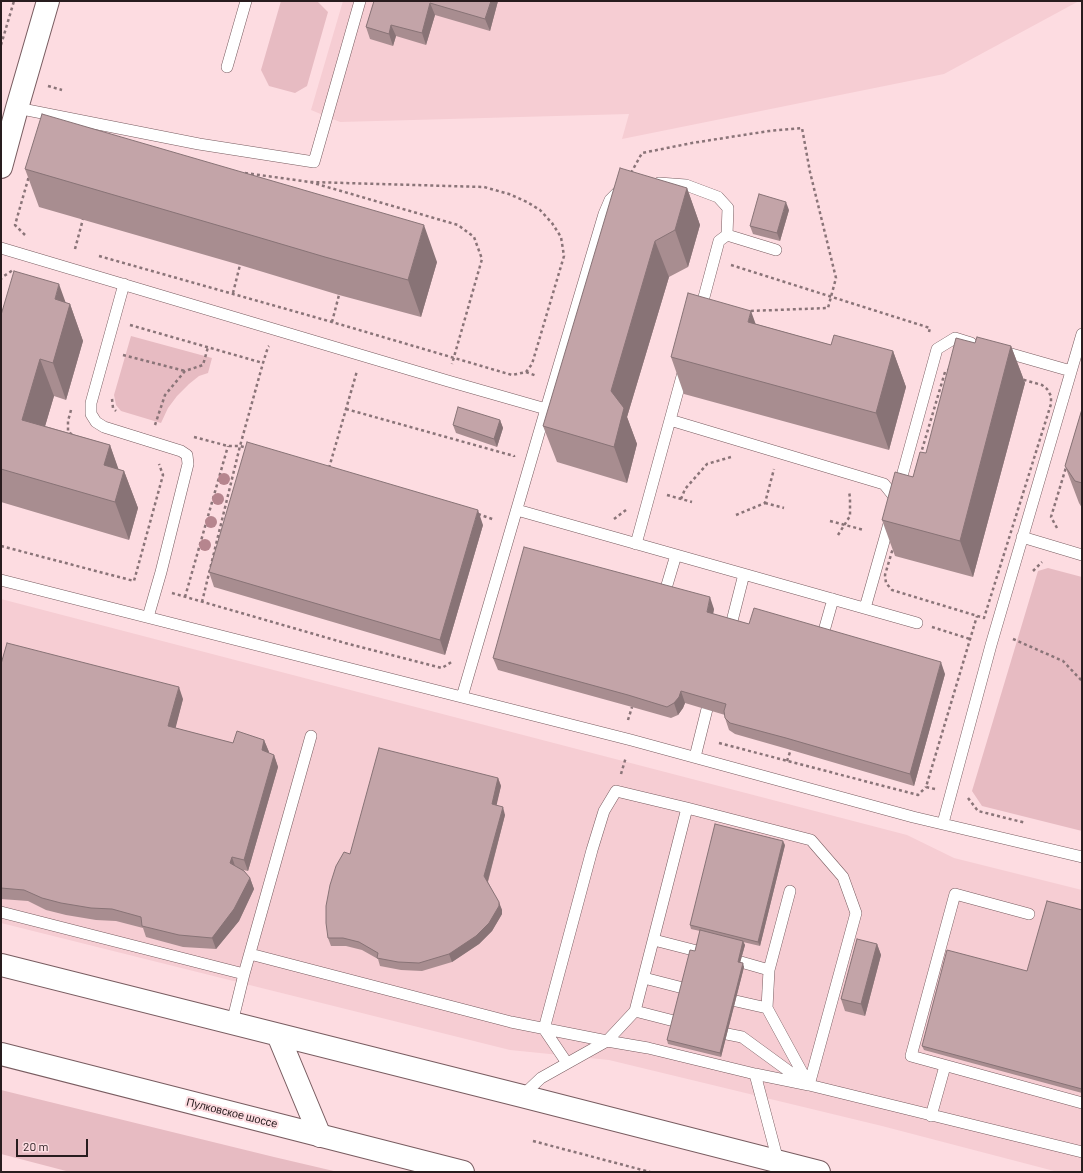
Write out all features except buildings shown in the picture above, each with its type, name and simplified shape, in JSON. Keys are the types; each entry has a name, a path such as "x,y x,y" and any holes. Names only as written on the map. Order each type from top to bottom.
{"street":[{"path":"1,167 48,1"},
{"path":"1,965 819,1172"},
{"path":"278,1034 320,1136"},
{"name":"Пулковское шоссе","path":"1,1054 463,1172"}],"lane":[{"path":"227,67 246,1"},
{"path":"17,108 199,144 314,162 360,1"},
{"path":"648,182 686,185 718,196 728,208 727,236"},
{"path":"462,697 604,214 610,200 628,185"},
{"path":"727,236 776,250"},
{"path":"697,324 720,241 727,236"},
{"path":"1,248 546,409"},
{"path":"124,284 91,404 92,414 96,422 104,427 181,451 187,455 188,464 148,617"},
{"path":"943,823 991,645 1082,334"},
{"path":"865,608 937,349 955,338 979,345"},
{"path":"994,349 1071,371"},
{"path":"636,544 687,360"},
{"path":"670,420 884,484 896,499"},
{"path":"517,510 917,623"},
{"path":"1022,537 1082,555"},
{"path":"664,595 676,555"},
{"path":"730,629 744,574"},
{"path":"1,580 631,740 912,817 943,823 1082,857"},
{"path":"822,638 833,599"},
{"path":"695,757 707,709"},
{"path":"232,1023 244,974 311,736"},
{"path":"567,1063 544,1029 592,850 604,811 616,791 811,840 843,877 856,913 809,1085"},
{"path":"522,1096 541,1078 607,1041 635,1011 687,808"},
{"path":"790,891 769,970 767,1008 809,1085"},
{"path":"1030,914 955,894 911,1056 1082,1103"},
{"path":"1,912 244,974"},
{"path":"654,940 697,950"},
{"path":"250,954 511,1022 648,1048 755,1074 809,1085 1082,1152"},
{"path":"740,962 769,970"},
{"path":"644,978 683,988"},
{"path":"736,1001 767,1008"},
{"path":"635,1011 674,1021"},
{"path":"727,1034 742,1037 809,1085"},
{"path":"931,1116 946,1066"},
{"path":"755,1074 778,1162"}],"path":[{"path":"1,45 14,1"},
{"path":"48,86 62,90"},
{"path":"628,185 642,153 692,143 769,131 802,128 810,172 836,278 828,308 745,311"},
{"path":"96,256 233,293 512,375 526,372 532,364 564,256 561,237 552,223 540,210 509,194 484,186 310,182 240,173"},
{"path":"29,175 15,225 24,235 31,237"},
{"path":"310,182 458,225 474,237 482,259 454,358"},
{"path":"82,252 75,249 83,220"},
{"path":"714,260 930,328 928,335"},
{"path":"233,293 240,265"},
{"path":"13,270 20,272"},
{"path":"148,270 130,325 262,363"},
{"path":"332,322 338,295"},
{"path":"202,602 262,363 268,347 274,345"},
{"path":"155,425 165,395 185,371 203,365 208,347"},
{"path":"120,362 123,354 185,371"},
{"path":"960,362 1042,385 1047,389 1051,396 1051,404 984,618 977,616 892,590 886,583 885,575 945,372 960,362"},
{"path":"329,471 357,369"},
{"path":"112,396 113,408 117,412"},
{"path":"73,406 68,421 68,432 75,437"},
{"path":"346,409 514,456 512,463"},
{"path":"148,423 162,427"},
{"path":"191,436 228,446 240,446 255,450"},
{"path":"681,499 686,489 707,464 734,457 739,441"},
{"path":"185,597 228,446"},
{"path":"765,503 778,452"},
{"path":"1059,532 1050,517 1068,458"},
{"path":"134,581 163,475 160,464 155,461"},
{"path":"838,536 850,516 850,498 844,472"},
{"path":"736,514 765,503 784,508"},
{"path":"607,517 614,519 629,508"},
{"path":"472,512 495,519 493,527"},
{"path":"830,521 864,530"},
{"path":"1,546 134,581 345,643 442,668 458,658"},
{"path":"1031,577 1033,570 1041,563 1046,562"},
{"path":"917,623 991,645"},
{"path":"1014,632 1012,639 1063,661 1082,681"},
{"path":"628,720 632,707"},
{"path":"621,718 635,722"},
{"path":"700,738 787,762 918,795 926,787"},
{"path":"616,791 631,740"},
{"path":"787,762 791,750"},
{"path":"533,1141 650,1172"}],"shaded area":[{"path":"281,1 317,1 328,12 307,86 295,93 269,86 261,70"},
{"path":"343,1 1079,1 944,74 622,139 629,114 340,122 311,110"},
{"path":"131,336 212,358 208,373 199,376 177,396 168,408 161,423 121,411 116,405 114,395"},
{"path":"1048,568 1082,577 1082,831 982,806 972,791 1038,571"},
{"path":"1,599 907,835 954,858 1082,890 1082,1172 1058,1172 882,1126 609,1060 510,1050 1,923"},
{"path":"1,1090 338,1172 70,1172 1,1154"}]}
